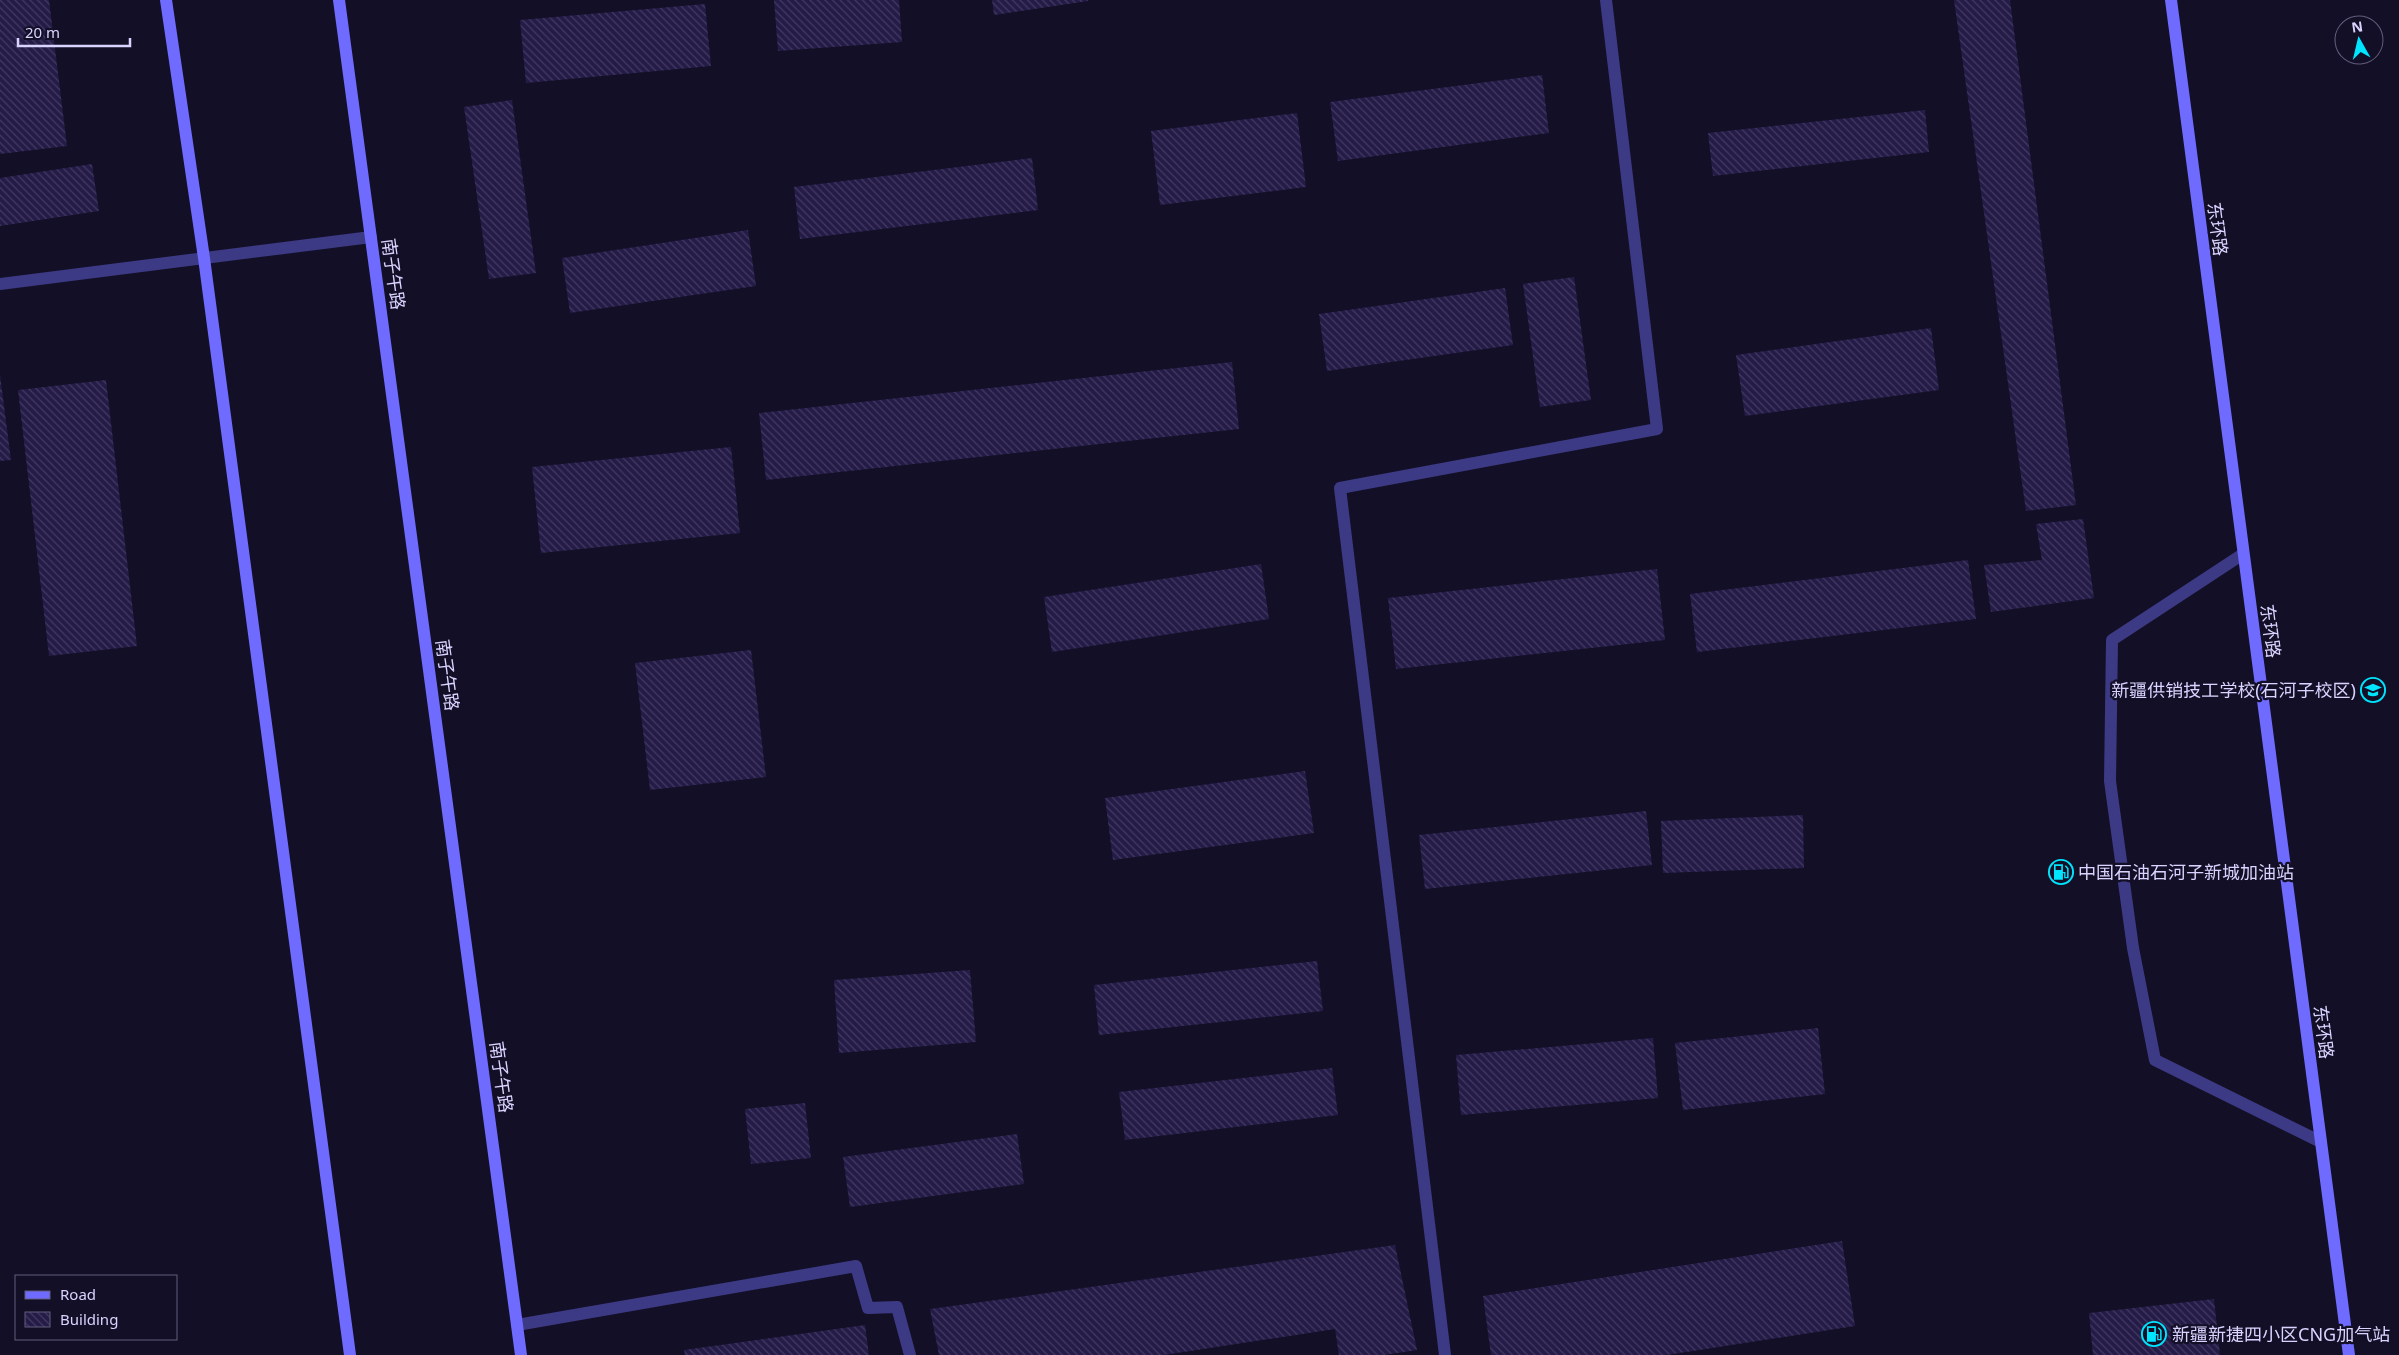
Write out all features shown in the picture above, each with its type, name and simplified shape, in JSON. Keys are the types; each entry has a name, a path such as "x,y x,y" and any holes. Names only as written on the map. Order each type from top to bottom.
{"street":[{"path":"166,0 204,258 350,1355"},
{"name":"南子午路","path":"340,0 521,1355"},
{"path":"1445,1355 1340,488 1657,429 1606,0"},
{"name":"东环路","path":"2171,0 2349,1355"},
{"path":"0,284 371,237"},
{"path":"2244,554 2112,640 2110,781 2133,948 2155,1060 2321,1142"},
{"path":"517,1325 856,1266 868,1308 897,1307 910,1355"}],"building":[{"path":"0,0 49,0 67,146 0,154"},
{"path":"774,0 899,0 902,42 778,51"},
{"path":"992,0 1088,0 1088,1 994,15"},
{"path":"1954,0 2010,0 2076,505 2026,511"},
{"path":"705,4 711,66 526,83 520,20"},
{"path":"1542,75 1549,133 1338,161 1330,102"},
{"path":"512,100 536,273 489,279 464,107"},
{"path":"1925,110 1929,152 1713,176 1708,133"},
{"path":"1297,113 1306,187 1160,205 1151,131"},
{"path":"1032,158 1038,210 800,239 794,187"},
{"path":"92,164 99,211 0,226 0,178"},
{"path":"748,230 756,286 570,313 562,258"},
{"path":"1574,277 1591,400 1540,407 1523,284"},
{"path":"1505,288 1513,345 1327,371 1319,314"},
{"path":"1931,328 1939,390 1745,416 1736,355"},
{"path":"1232,362 1239,429 766,480 759,413"},
{"path":"0,375 11,460 0,461"},
{"path":"106,380 137,646 49,656 18,390"},
{"path":"731,447 740,533 541,553 532,467"},
{"path":"2083,519 2094,598 1991,612 1984,565 2042,560 2036,524"},
{"path":"1968,560 1976,619 1697,652 1690,594"},
{"path":"1261,564 1269,619 1052,652 1044,597"},
{"path":"1657,569 1665,640 1396,669 1388,598"},
{"path":"751,650 766,777 650,790 635,663"},
{"path":"1305,771 1314,833 1113,860 1105,798"},
{"path":"1646,811 1652,865 1425,889 1419,835"},
{"path":"1803,815 1804,868 1663,873 1661,821"},
{"path":"1317,961 1323,1011 1099,1035 1094,985"},
{"path":"970,970 976,1042 839,1053 834,980"},
{"path":"1818,1028 1825,1094 1683,1110 1675,1043"},
{"path":"1653,1038 1658,1098 1461,1115 1456,1055"},
{"path":"1332,1068 1338,1115 1125,1140 1119,1092"},
{"path":"805,1103 811,1158 751,1164 745,1109"},
{"path":"1017,1134 1024,1184 850,1207 843,1157"},
{"path":"1842,1241 1855,1326 1667,1355 1491,1355 1483,1296"},
{"path":"1395,1245 1417,1350 1384,1355 1339,1355 1335,1329 1164,1355 939,1355 930,1309"},
{"name":"新疆新捷四小区CNG加气站","path":"2214,1299 2220,1355 2093,1355 2089,1313"},
{"path":"865,1325 869,1355 685,1355 684,1350"}],"place":[{"name":"新疆供销技工学校(石河子校区)","path":"2373,690"},
{"name":"中国石油石河子新城加油站","path":"2061,872"},
{"name":"新疆新捷四小区CNG加气站","path":"2154,1334"}]}
